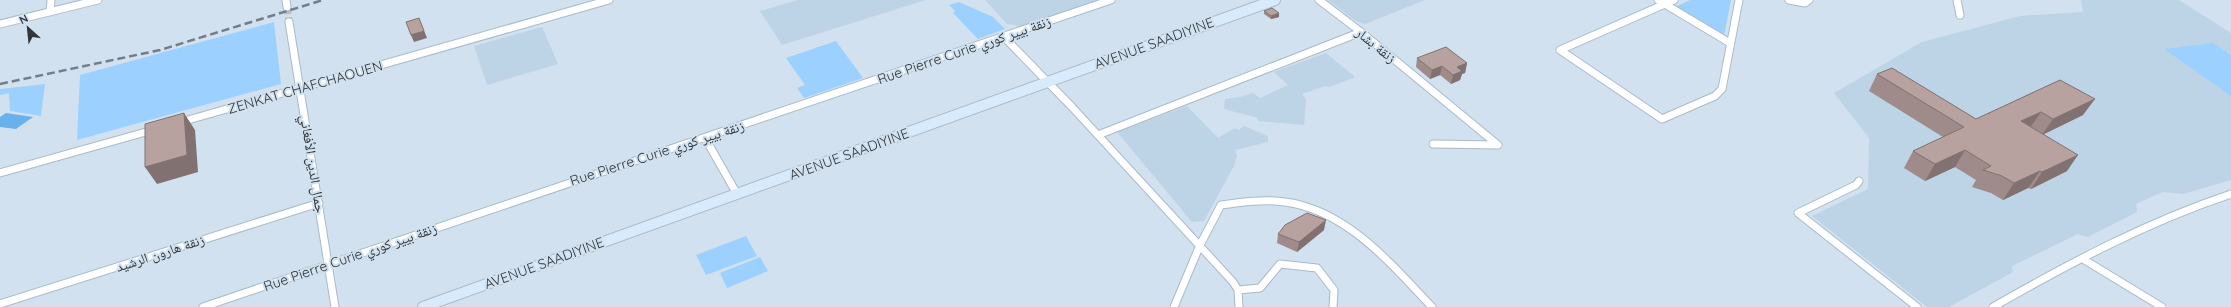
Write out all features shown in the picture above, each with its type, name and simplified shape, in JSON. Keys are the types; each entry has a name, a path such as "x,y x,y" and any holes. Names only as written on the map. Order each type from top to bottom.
{"main road":[{"name":"AVENUE SAADIYINE","path":"424,307 1275,0"}],"street":[{"path":"50,12 51,0"},
{"path":"0,24 98,0"},
{"path":"286,0 287,7"},
{"name":"ZENKAT CHAFCHAOUEN","path":"174,124 610,0"},
{"name":"Rue Pierre Curie زنقة بيير كوري","path":"203,307 1111,0"},
{"name":"زنقة بشار","path":"1319,0 1361,32 1498,145 1433,144"},
{"path":"1658,0 1730,43"},
{"path":"1674,0 1560,50 1662,119 1719,93 1724,83 1730,43 1739,0"},
{"path":"1789,0 1805,3 1809,0"},
{"path":"1957,0 1960,15"},
{"name":"جمال الدين الأفغاني","path":"289,22 335,307"},
{"path":"1098,135 1361,32"},
{"path":"1003,36 1098,135 1233,282 1238,290 1239,307"},
{"path":"0,173 159,128"},
{"path":"705,138 737,194"},
{"path":"1859,181 1856,185 1798,213 1917,307"},
{"path":"1993,307 2123,237 2177,212 2231,194"},
{"path":"1174,307 1200,245 1221,205 1259,200 1295,203 1327,215 1346,228 1392,267 1432,307"},
{"name":"زنقة هارون الرشيد","path":"0,304 319,202"},
{"path":"2083,259 2162,307"},
{"path":"1238,290 1260,288 1267,282 1280,264 1317,268 1335,290 1337,295 1333,307"}],"shaded area":[{"path":"798,0 926,0 782,45 760,11"},
{"path":"985,0 1099,0 1021,26 1007,24"},
{"path":"1328,0 1425,0 1365,24 1356,21"},
{"path":"1690,0 1731,0 1724,36 1675,7"},
{"path":"2081,0 2179,0 2231,33 2231,180 2183,194 2163,192 2136,204 2137,212 2088,237 2078,234 2012,266 2013,272 1949,307 1927,307 1812,216 1868,189 1869,138 1834,93 1922,42 2020,16 2083,12"},
{"path":"959,2 993,17 1005,29 978,39 953,13 955,11 949,5"},
{"path":"274,22 281,84 77,140 80,75"},
{"path":"542,27 558,64 487,85 474,46"},
{"path":"836,41 863,78 804,98 797,88 805,85 786,58"},
{"path":"2213,43 2231,55 2231,96 2164,49"},
{"path":"1326,53 1355,77 1329,87 1325,86 1302,94 1306,99 1304,125 1258,121 1258,118 1224,109 1225,99 1253,93 1260,98 1288,85 1274,72"},
{"path":"45,84 41,116 10,111 9,93 0,95 0,89"},
{"path":"1187,106 1218,138 1234,128 1239,130 1244,126 1268,136 1268,142 1235,150 1237,155 1234,166 1204,221 1192,222 1117,132"},
{"path":"6,113 33,117 16,129 0,127 0,117"},
{"path":"746,236 757,256 706,275 696,255"},
{"path":"760,257 768,271 727,288 720,273"}],"building":[{"path":"1272,8 1279,13 1271,16 1264,11"},
{"path":"419,18 424,31 411,35 406,22"},
{"path":"1446,47 1467,63 1457,67 1462,71 1453,75 1442,66 1432,70 1417,58"},
{"path":"1892,68 1976,119 2060,80 2095,99 2053,119 2041,112 2021,121 2078,155 2014,183 2002,176 1983,170 1991,166 1965,150 1935,164 1913,151 1964,127 1877,74"},
{"path":"184,113 187,155 145,167 145,124"},
{"path":"1307,213 1326,220 1299,242 1278,234 1285,225"}],"tunnel":[{"path":"287,7 289,22"}],"railway":[{"path":"0,84 160,50 323,0"}]}
